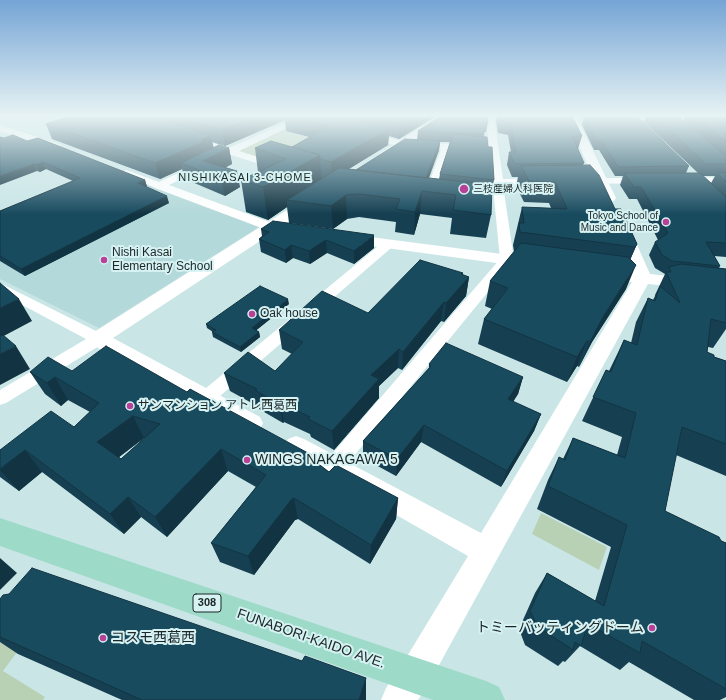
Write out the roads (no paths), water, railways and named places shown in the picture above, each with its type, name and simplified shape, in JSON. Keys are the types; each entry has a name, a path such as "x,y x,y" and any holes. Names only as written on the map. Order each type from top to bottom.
{"main road":[{"name":"FUNABORI-KAIDO AVE.","path":"0,532 406,687 486,700"}],"street":[{"path":"62,149 66,150"},
{"path":"221,149 288,169"},
{"path":"159,186 238,149"},
{"path":"375,160 393,149"},
{"path":"430,195 445,149"},
{"path":"479,149 485,149 497,182 495,204 507,260"},
{"path":"586,149 643,278"},
{"path":"116,169 270,227 294,231"},
{"path":"687,170 709,192"},
{"path":"674,181 726,180"},
{"path":"572,181 650,181"},
{"path":"497,182 549,182"},
{"path":"0,398 98,339 322,193"},
{"path":"332,236 546,265"},
{"path":"206,398 387,244"},
{"path":"333,467 507,260"},
{"path":"616,275 726,287"},
{"path":"406,687 643,278"},
{"path":"0,287 277,436 486,551"}],"place":[{"name":"三枝産婦人科医院","path":"464,189"},
{"name":"Tokyo School of Music and Dance","path":"666,222"},
{"name":"Nishi Kasai Elementary School","path":"104,260"},
{"name":"Oak house","path":"252,314"},
{"name":"サンマンション アトレ西葛西","path":"130,406"},
{"name":"WINGS NAKAGAWA 5","path":"247,460"},
{"name":"トミーバッティングドーム","path":"652,628"},
{"name":"コスモ西葛西","path":"103,638"}],"district":[{"name":"NISHIKASAI 3-CHOME","path":"245,178"}]}
